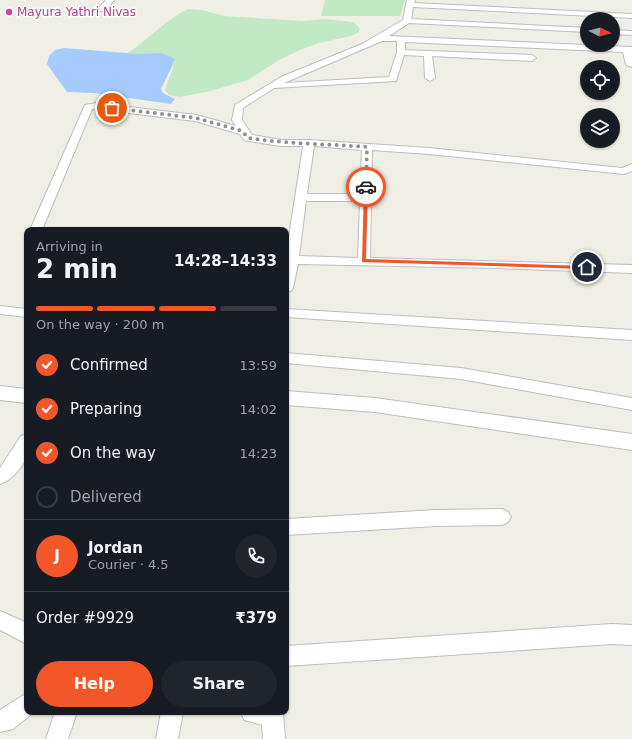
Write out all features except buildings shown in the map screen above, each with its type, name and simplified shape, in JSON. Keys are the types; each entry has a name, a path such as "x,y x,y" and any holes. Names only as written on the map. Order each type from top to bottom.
{"street":[{"path":"102,9 110,0"},
{"path":"523,1 524,11 532,36 532,58 536,70"},
{"path":"407,21 411,2 524,11 632,16"},
{"path":"630,66 630,50 532,36 407,21 380,38 268,86 238,107 237,120 242,131 248,138 281,143 309,143 429,151 624,171 632,167"},
{"path":"380,38 401,39 532,36 580,31"},
{"path":"620,33 632,34"},
{"path":"268,86 393,79 401,52 401,39"},
{"path":"401,52 532,58"},
{"path":"428,54 430,78"},
{"path":"37,227 88,107 104,107 196,118 242,131"},
{"path":"309,143 301,197 289,260 632,269"},
{"path":"364,261 367,147"},
{"path":"301,197 366,198"},
{"path":"0,310 24,313"},
{"path":"289,313 632,335"},
{"path":"289,358 409,368 487,377 632,404"},
{"path":"0,393 24,396"},
{"path":"289,398 389,407 632,442"},
{"path":"0,477 8,470 24,445"},
{"path":"289,527 436,518 502,517"},
{"path":"0,620 24,632"},
{"path":"289,656 612,634 632,636"},
{"path":"0,721 5,721 24,706"},
{"path":"57,739 65,715"},
{"path":"168,739 172,715"},
{"path":"266,715 274,739"}],"green space":[{"path":"325,0 405,0 400,16 321,16"},
{"path":"188,9 202,10 224,16 303,21 325,19 353,22 360,28 359,32 351,36 319,43 300,50 279,60 248,80 211,91 180,97 169,95 165,90 175,61 128,53 164,24"}],"water":[{"path":"64,48 139,54 161,53 172,57 175,60 161,89 163,93 175,99 171,104 94,93 67,92 47,64 49,56 55,50"}],"way so far":[{"path":"112,108 196,118 242,131 248,138 281,143 309,143 367,147 366,187"}],"place":[{"name":"Mayura Yathri Nivas","path":"9,12"}],"route":[{"path":"366,187 364,261 587,267"}]}
